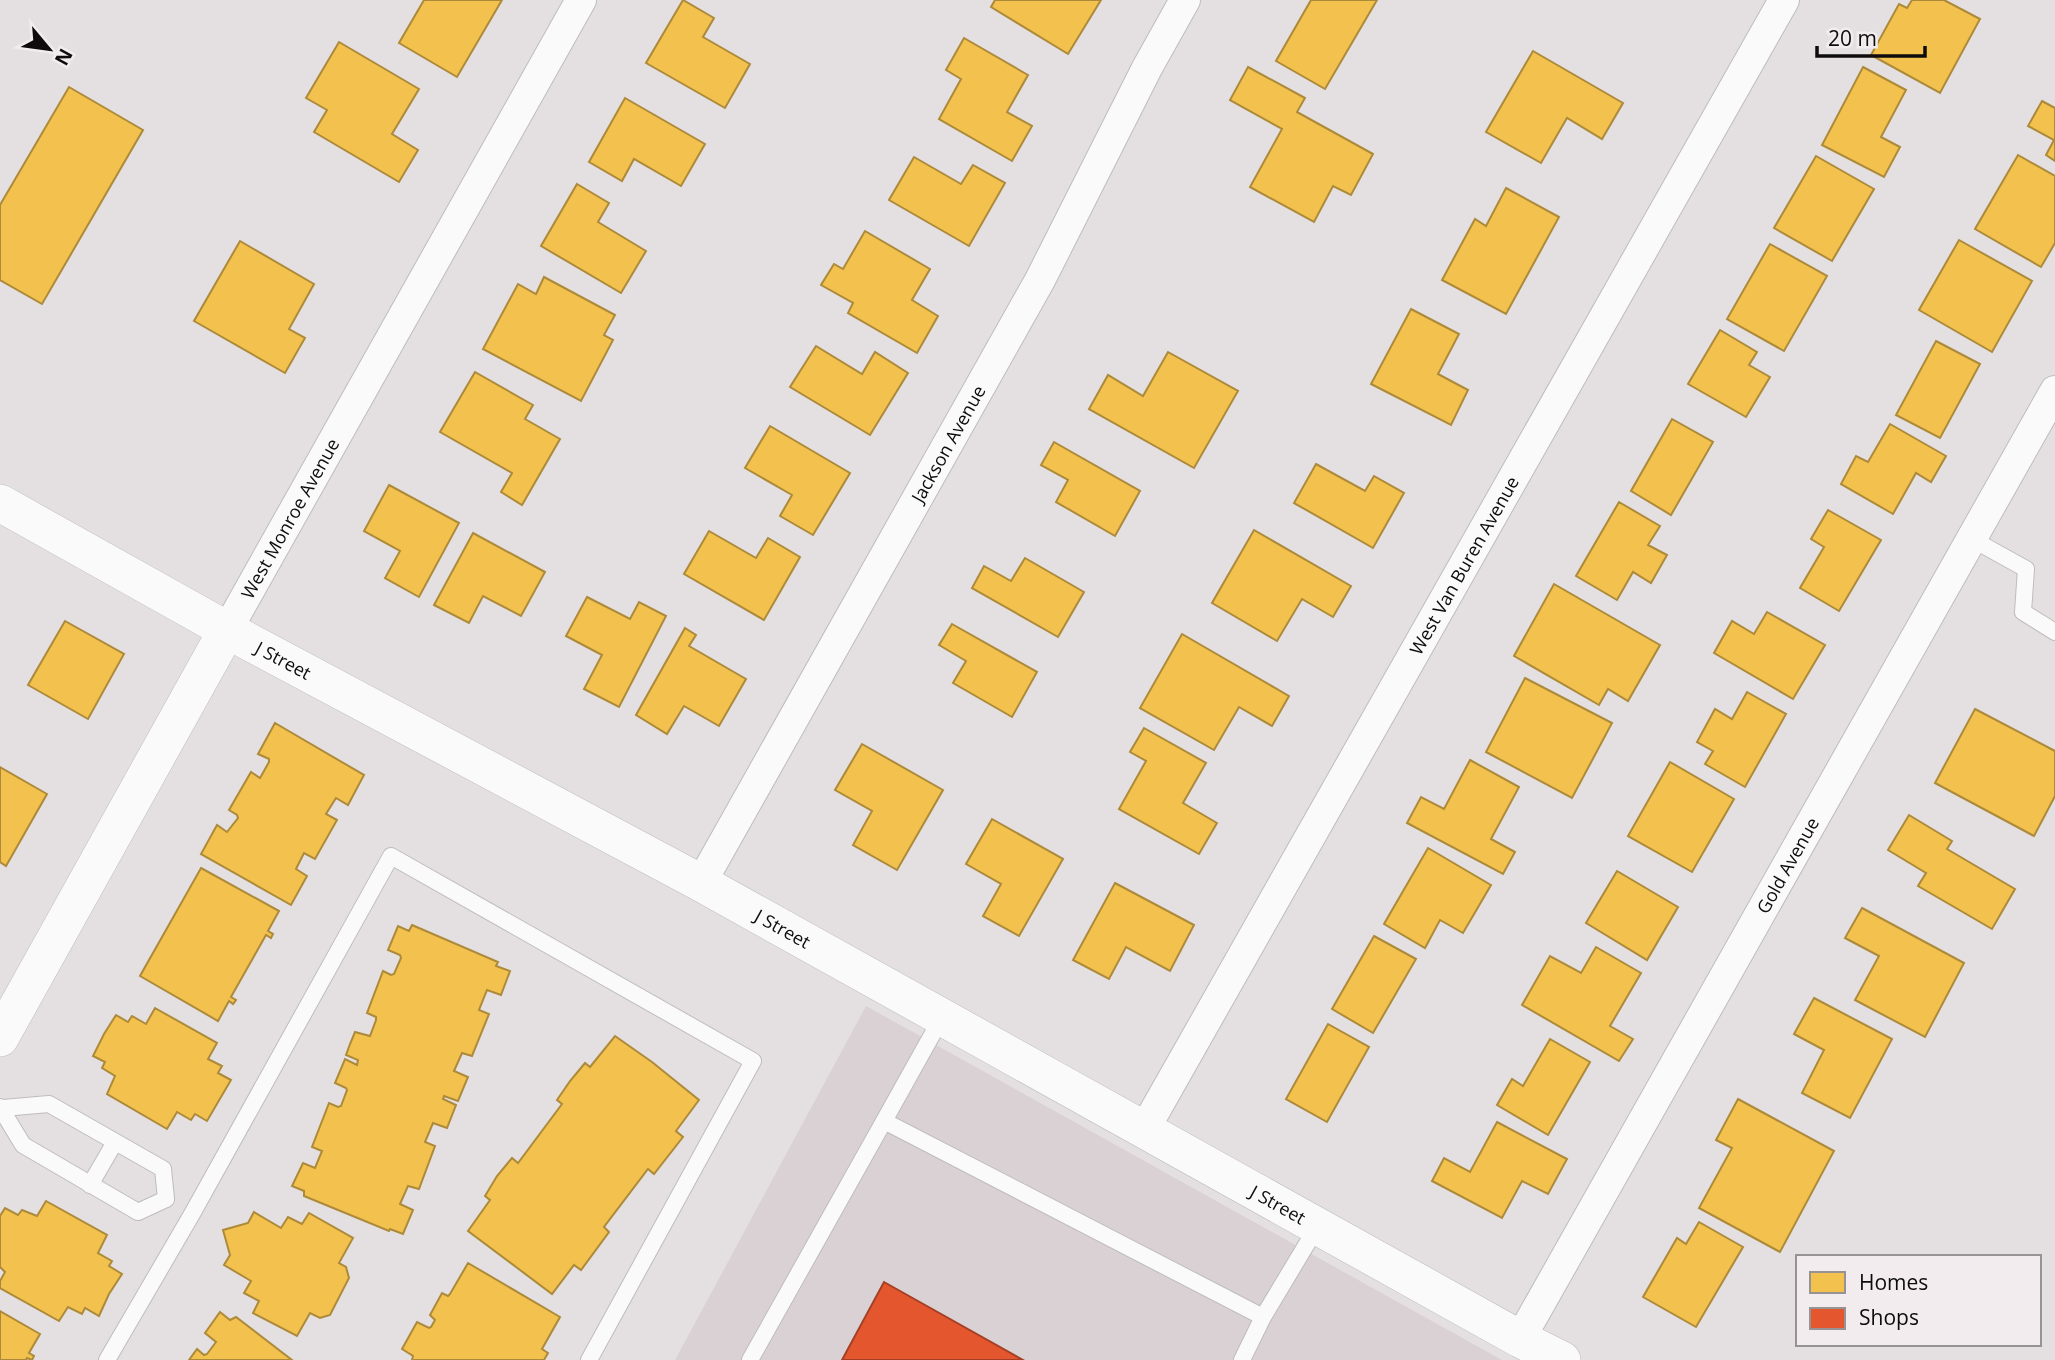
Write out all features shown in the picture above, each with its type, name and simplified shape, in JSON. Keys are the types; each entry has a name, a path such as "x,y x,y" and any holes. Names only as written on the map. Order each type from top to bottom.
{"street":[{"name":"West Monroe Avenue","path":"0,1038 582,0"},
{"name":"Jackson Avenue","path":"701,883 1040,280 1147,68 1185,0"},
{"name":"West Van Buren Avenue","path":"1144,1130 1784,0"},
{"name":"Gold Avenue","path":"1520,1339 2055,391"},
{"name":"J Street","path":"0,503 227,629 701,883 1317,1227 1562,1360"}],"lane":[{"path":"1972,539 2026,569 2023,612 2055,632"},
{"path":"107,1360 192,1214 391,856 753,1061 589,1360"},
{"path":"750,1360 942,1017"},
{"path":"50,1104 163,1169 166,1199 138,1212 23,1145 1,1107 50,1104"},
{"path":"884,1121 1264,1317"},
{"path":"90,1185 116,1142"},
{"path":"166,1199 192,1214"},
{"path":"1242,1360 1317,1227"}],"shaded area":[{"path":"866,1006 1502,1360 675,1360"}],"building: Homes":[{"path":"424,0 502,0 457,77 399,43"},
{"path":"683,0 714,18 703,37 750,64 725,108 646,63"},
{"path":"995,0 1101,0 1068,54 991,7"},
{"path":"1311,0 1377,0 1325,89 1276,61"},
{"path":"1912,0 1944,0 1980,19 1940,93 1871,55 1899,4 1907,8"},
{"path":"964,38 1028,75 1007,112 1032,126 1012,161 939,119 961,79 946,70"},
{"path":"339,42 419,89 392,134 418,150 399,182 314,132 327,110 306,98"},
{"path":"1533,51 1623,103 1602,139 1567,118 1541,163 1486,132"},
{"path":"1248,67 1305,98 1297,112 1373,154 1351,195 1333,186 1314,222 1250,187 1282,129 1230,100"},
{"path":"1863,67 1906,90 1881,137 1900,147 1884,177 1822,145"},
{"path":"69,87 143,130 42,304 0,280 0,205"},
{"path":"625,98 705,144 681,186 634,159 622,181 589,162"},
{"path":"2042,101 2055,108 2055,161 2046,155 2054,140 2028,126"},
{"path":"2018,155 2055,176 2055,243 2041,267 1975,229"},
{"path":"1816,156 1874,189 1832,261 1774,228"},
{"path":"914,157 961,184 973,165 1005,183 969,246 889,200"},
{"path":"577,184 609,203 598,222 646,251 621,293 541,246"},
{"path":"1506,188 1559,217 1506,314 1442,280 1475,219 1486,226"},
{"path":"865,231 930,269 912,300 938,316 917,353 848,313 853,303 821,285 834,264 843,269"},
{"path":"1959,240 2032,281 1992,352 1919,310"},
{"path":"240,241 314,284 289,329 305,338 285,373 194,321"},
{"path":"1770,244 1827,276 1784,351 1727,319"},
{"path":"544,277 615,315 604,335 613,340 581,401 483,349 518,284 536,294"},
{"path":"1411,309 1459,334 1438,374 1468,390 1451,425 1371,384"},
{"path":"1720,330 1757,352 1749,365 1770,377 1746,417 1688,384"},
{"path":"1936,341 1980,364 1940,438 1896,415"},
{"path":"816,346 862,374 875,352 908,373 870,435 790,387"},
{"path":"1168,352 1238,391 1194,468 1089,409 1108,375 1143,396"},
{"path":"475,372 533,405 525,419 560,439 522,505 501,492 512,473 440,432"},
{"path":"1672,419 1713,442 1671,515 1631,491"},
{"path":"1890,424 1946,456 1931,482 1916,473 1893,514 1841,484 1856,456 1868,462"},
{"path":"770,426 850,473 813,535 780,516 792,495 745,468"},
{"path":"1054,442 1140,491 1115,536 1056,502 1068,480 1041,465"},
{"path":"1316,464 1365,491 1374,476 1404,493 1373,548 1294,503"},
{"path":"389,485 459,523 419,597 385,578 400,551 364,531"},
{"path":"1619,502 1660,526 1648,545 1667,555 1651,583 1633,572 1617,600 1576,576"},
{"path":"1828,510 1881,540 1839,611 1800,588 1824,547 1811,539"},
{"path":"1254,530 1351,586 1333,617 1302,599 1277,641 1212,603"},
{"path":"709,531 756,558 768,538 800,557 764,620 684,574"},
{"path":"473,533 545,572 521,616 483,596 469,623 434,605"},
{"path":"1025,558 1084,592 1058,637 972,588 984,566 1011,581"},
{"path":"1554,584 1660,645 1628,701 1608,689 1599,705 1514,656"},
{"path":"587,597 630,619 639,602 666,616 619,707 584,689 602,655 566,636"},
{"path":"1767,612 1825,645 1793,699 1714,653 1732,621 1754,634"},
{"path":"65,621 124,654 88,719 28,685"},
{"path":"952,624 1037,672 1012,717 953,683 966,661 939,645"},
{"path":"685,628 696,635 689,646 746,679 719,726 684,706 667,734 636,715"},
{"path":"1182,634 1289,696 1272,726 1239,707 1214,750 1140,708"},
{"path":"1525,678 1612,723 1572,798 1486,752"},
{"path":"1747,692 1786,714 1745,787 1705,764 1713,751 1697,742 1715,709 1732,719"},
{"path":"1975,709 2055,751 2055,796 2034,836 1935,783"},
{"path":"275,723 364,775 348,805 336,798 326,814 337,820 315,859 304,853 296,869 307,876 291,905 201,854 217,825 227,832 238,818 229,810 251,772 260,778 269,762 269,759 258,754"},
{"path":"1144,728 1206,763 1183,803 1217,823 1199,854 1119,809 1146,761 1130,752"},
{"path":"862,744 943,790 897,870 853,845 872,811 835,790"},
{"path":"1470,760 1519,787 1491,839 1515,852 1503,874 1407,823 1421,797 1444,809"},
{"path":"1670,762 1734,799 1692,872 1628,836"},
{"path":"0,767 47,794 6,866 0,862"},
{"path":"1909,815 1952,841 1947,849 2015,889 1992,929 1918,886 1926,873 1888,850"},
{"path":"992,819 1063,859 1019,936 983,916 1001,884 966,864"},
{"path":"1428,848 1491,885 1463,933 1440,920 1425,948 1384,924"},
{"path":"201,868 279,911 268,931 273,934 271,938 266,935 231,997 236,1000 233,1004 229,1001 218,1021 140,976"},
{"path":"1617,871 1678,907 1647,960 1586,923"},
{"path":"1115,883 1194,925 1170,971 1126,947 1109,979 1073,960"},
{"path":"1862,908 1964,963 1925,1037 1855,1000 1879,956 1845,938"},
{"path":"412,925 498,962 496,966 510,971 501,995 487,990 479,1010 489,1014 472,1056 462,1053 454,1071 468,1077 458,1101 444,1096 443,1099 456,1105 447,1128 433,1123 425,1142 435,1146 419,1189 408,1186 400,1204 413,1210 403,1234 390,1229 389,1231 304,1196 304,1191 292,1186 303,1163 315,1168 322,1151 312,1147 329,1103 341,1106 347,1090 335,1083 345,1059 357,1065 358,1060 346,1055 350,1044 355,1032 370,1036 376,1017 367,1013 383,971 394,974 401,958 388,950 398,926 409,931"},
{"path":"1374,936 1416,959 1373,1033 1332,1009"},
{"path":"1596,947 1641,973 1610,1026 1633,1039 1619,1061 1522,1005 1550,956 1581,973"},
{"path":"1814,998 1892,1039 1850,1118 1802,1093 1824,1050 1794,1034"},
{"path":"155,1008 217,1043 208,1059 222,1066 218,1073 231,1080 207,1121 195,1114 191,1120 177,1112 167,1129 107,1094 115,1076 102,1068 105,1062 93,1056 104,1034 116,1015 128,1022 132,1016 146,1024"},
{"path":"1328,1024 1369,1047 1327,1122 1286,1099"},
{"path":"615,1036 699,1100 676,1131 683,1137 654,1174 648,1169 604,1227 609,1232 581,1270 574,1265 552,1294 468,1231 490,1200 485,1196 497,1176 512,1158 518,1163 562,1104 557,1100 570,1081 585,1063 590,1067"},
{"path":"1550,1039 1590,1062 1548,1135 1497,1105 1512,1079 1523,1086"},
{"path":"1738,1099 1834,1151 1780,1252 1699,1208 1732,1148 1716,1140"},
{"path":"1497,1122 1567,1159 1548,1194 1522,1181 1502,1218 1432,1181 1444,1158 1470,1172"},
{"path":"46,1201 107,1235 98,1253 112,1261 109,1266 122,1274 99,1316 85,1308 82,1314 68,1307 59,1321 0,1288 5,1272 0,1267 0,1216 5,1208 18,1215 22,1210 37,1216"},
{"path":"254,1212 281,1228 288,1217 302,1224 309,1213 353,1238 339,1263 346,1267 349,1278 330,1315 320,1318 310,1313 297,1336 253,1313 259,1301 244,1293 251,1281 224,1265 230,1255 223,1230 248,1223"},
{"path":"1699,1222 1743,1247 1696,1327 1643,1297 1677,1238 1686,1244"},
{"path":"468,1263 560,1317 542,1349 548,1353 544,1360 412,1360 413,1356 402,1349 417,1322 431,1327 435,1320 430,1315 442,1293 448,1296 450,1294"},
{"path":"0,1311 40,1334 29,1353 34,1356 32,1360 0,1360"},
{"path":"220,1312 230,1320 236,1317 292,1360 189,1360 197,1349 204,1355 207,1354 216,1342 205,1333"}],"building: Shops":[{"path":"884,1282 1023,1360 842,1360"}]}
